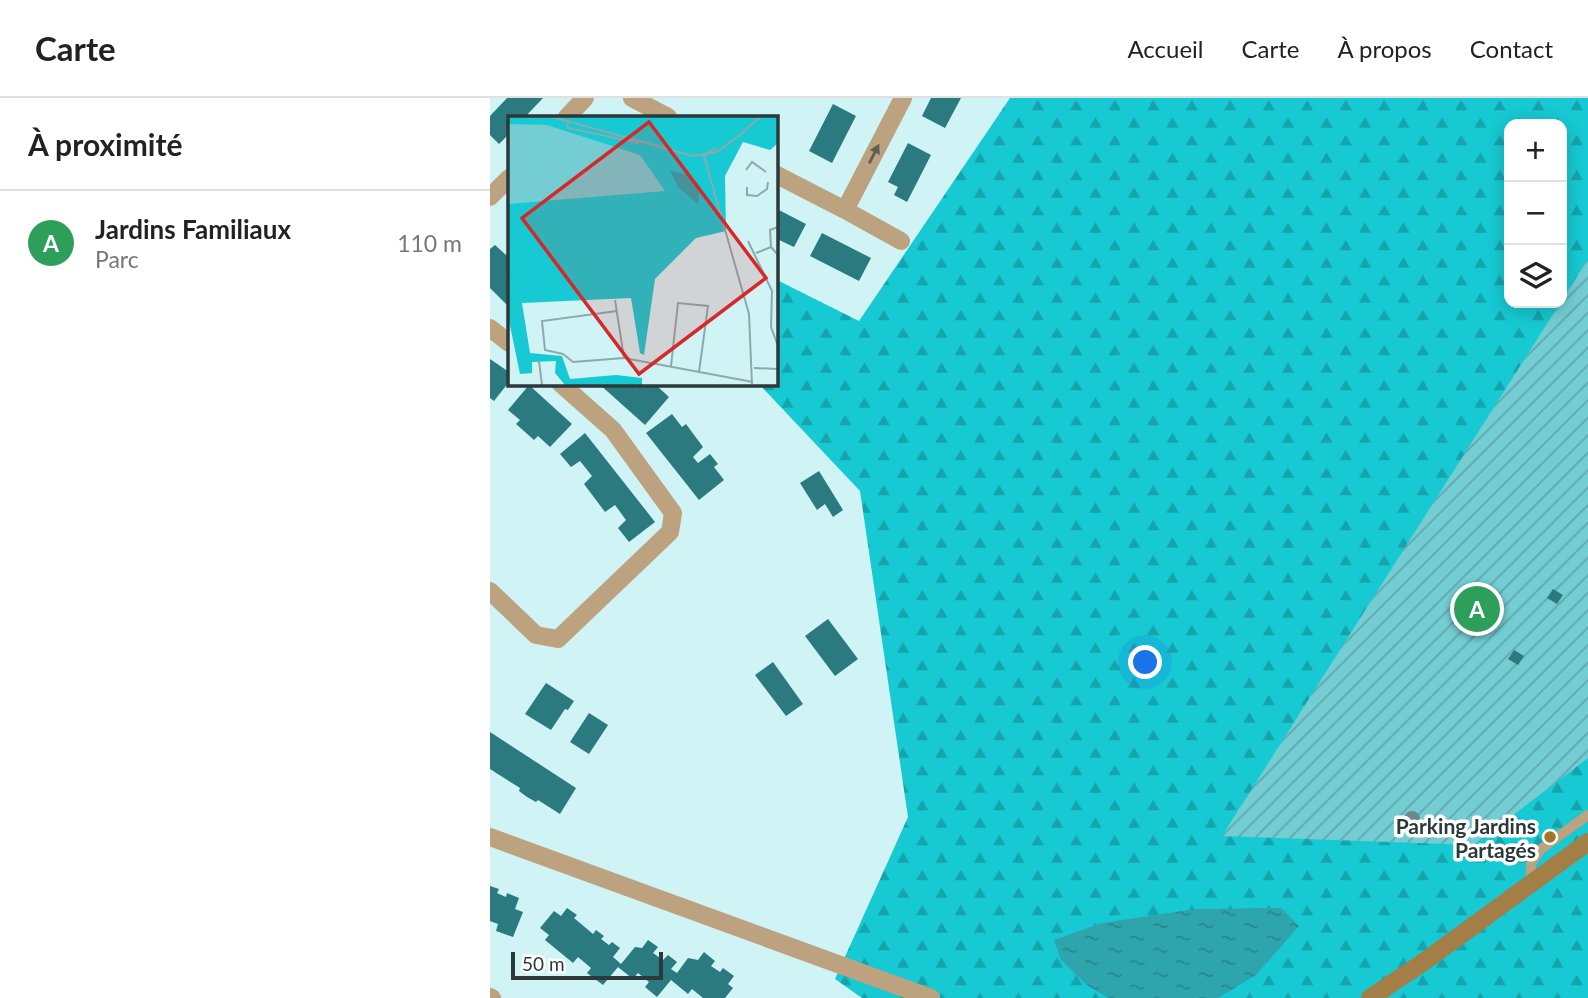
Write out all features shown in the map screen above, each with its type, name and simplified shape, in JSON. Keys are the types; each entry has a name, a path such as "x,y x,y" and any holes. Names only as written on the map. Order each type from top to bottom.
{"main road":[{"path":"1370,998 1588,842"},
{"path":"1382,998 1425,961"}],"street":[{"path":"568,116 585,98"},
{"path":"632,98 666,116"},
{"path":"845,210 903,98"},
{"path":"777,175 901,242"},
{"path":"490,197 508,179"},
{"path":"490,328 508,342"},
{"path":"490,591 536,635 558,639 670,532 673,513 613,430 562,385"},
{"path":"490,837 931,998"}],"lane":[{"path":"1531,883 1531,863 1541,849 1588,815"}],"green space":[{"path":"1010,98 1588,98 1588,998 862,998 835,979 908,817 860,491 760,385 777,385 777,280 859,321"}],"shaded area":[{"path":"1588,259 1588,758 1474,845 1222,836 1557,308 1567,308 1567,292"}],"water":[{"path":"1281,908 1299,926 1256,975 1218,998 1108,998 1087,985 1061,960 1054,940 1102,923 1195,909"}],"building":[{"path":"507,98 543,98 526,116 508,116 508,135 499,144 490,135 490,116"},
{"path":"931,98 961,98 945,128 922,116"},
{"path":"833,104 856,116 832,163 809,151"},
{"path":"908,143 931,155 907,202 894,195 898,187 888,182"},
{"path":"777,209 806,224 794,247 777,239"},
{"path":"822,233 871,258 859,281 810,256"},
{"path":"495,245 506,255 508,252 508,306 490,288 490,249"},
{"path":"490,359 508,371 508,383 494,401 490,398"},
{"path":"529,385 572,424 550,447 538,436 534,440 516,424 520,420 508,410"},
{"path":"600,385 633,385 637,388 640,385 658,385 669,397 645,425"},
{"path":"672,414 682,427 686,424 703,447 693,457 698,463 710,454 718,464 714,467 724,480 699,500 646,433"},
{"path":"585,433 655,522 629,542 618,528 626,520 615,505 605,512 584,484 592,476 580,461 571,467 560,454"},
{"path":"819,471 843,510 833,517 825,504 817,510 800,483"},
{"path":"1553,589 1563,595 1557,604 1547,598"},
{"path":"828,619 858,659 835,676 805,636"},
{"path":"1514,650 1524,656 1518,665 1508,659"},
{"path":"773,662 803,704 786,716 755,675"},
{"path":"546,683 574,701 551,730 525,714"},
{"path":"589,713 608,725 589,754 570,742"},
{"path":"490,732 576,788 560,814 538,800 536,802 527,797 519,791 520,788 490,769"},
{"path":"490,886 499,889 497,893 506,897 507,893 519,898 515,909 523,912 513,937 496,931 498,924 490,921"},
{"path":"567,908 577,915 574,918 593,934 596,930 604,936 601,939 609,945 612,942 620,948 613,957 621,964 635,947 642,948 648,940 658,947 653,953 663,960 668,955 677,962 671,969 677,973 688,958 698,960 704,952 715,961 711,966 720,972 723,968 734,976 728,984 733,988 725,998 703,998 692,989 688,994 671,980 657,997 645,987 649,982 638,973 633,979 618,967 603,985 587,973 591,968 578,957 573,963 545,940 549,935 540,928 554,911 561,916"}],"place":[{"name":"Jardins Familiaux","path":"1477,609"},
{"name":"Parking Jardins Partagés","path":"1550,837"}]}
